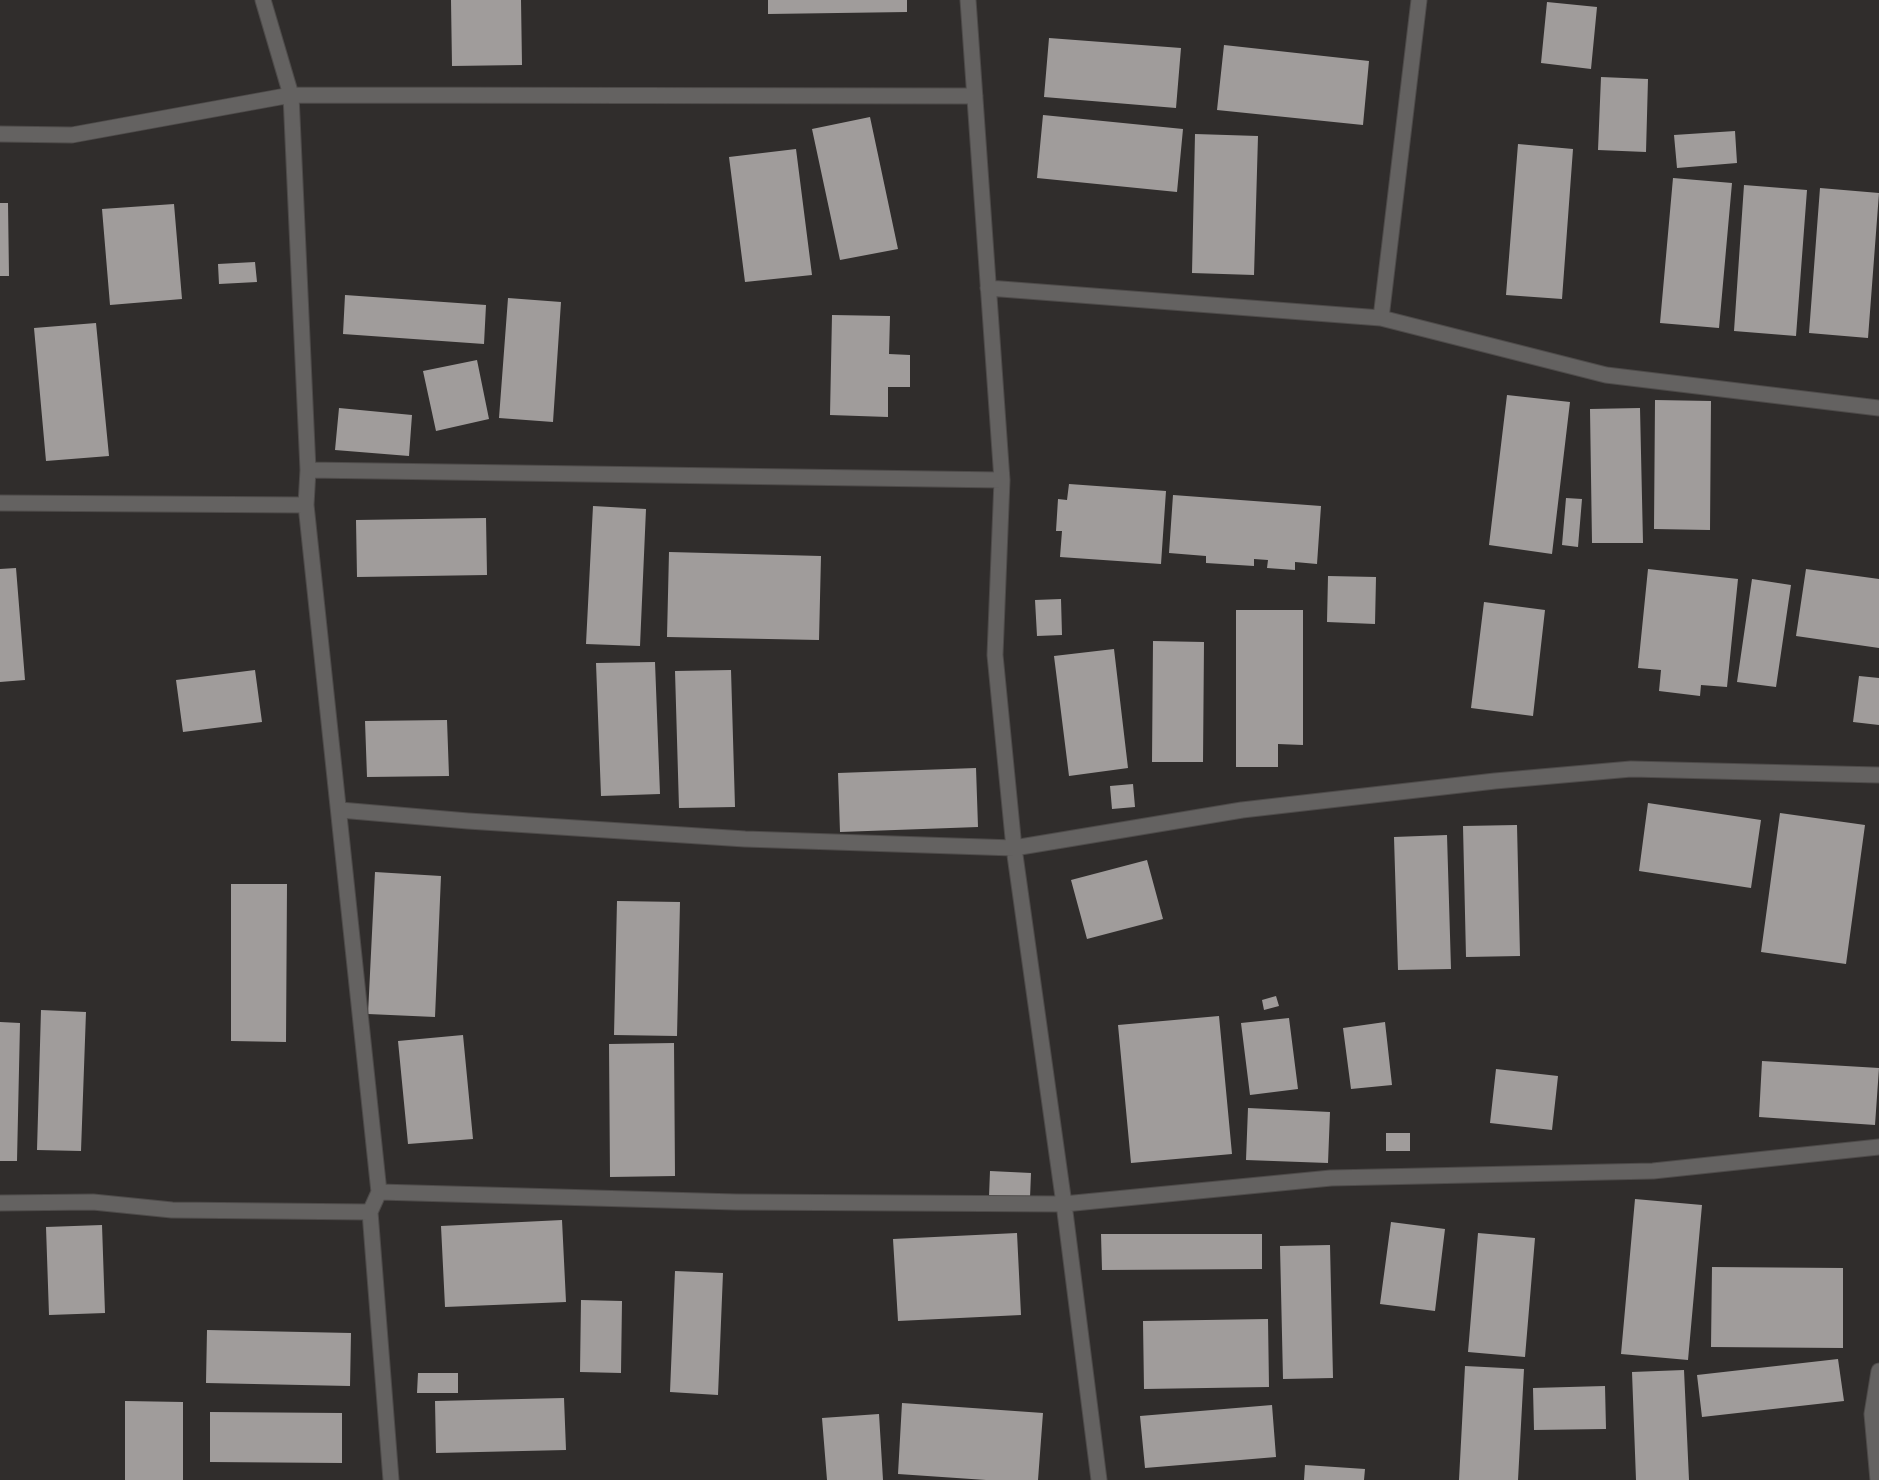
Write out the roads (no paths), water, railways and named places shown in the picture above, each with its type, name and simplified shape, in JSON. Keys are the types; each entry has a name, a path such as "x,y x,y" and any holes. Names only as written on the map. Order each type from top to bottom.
{"street":[{"path":"263,0 291,95 308,470 306,505 379,1192 370,1212 391,1480"},
{"path":"968,0 1002,480 995,655 1014,848 1065,1204 1099,1480"},
{"path":"1382,318 1419,0"},
{"path":"0,134 72,135 291,95 975,96"},
{"path":"988,288 1382,318 1606,375 1879,408"},
{"path":"308,470 1002,480"},
{"path":"0,503 306,505"},
{"path":"340,810 468,821 745,839 1014,848 1242,810 1495,781 1631,769 1879,775"},
{"path":"379,1192 736,1202 1065,1204 1331,1178 1653,1171 1879,1148"},
{"path":"0,1203 93,1202 172,1210 370,1212"},
{"path":"1878,1480 1872,1414 1879,1371"}]}
